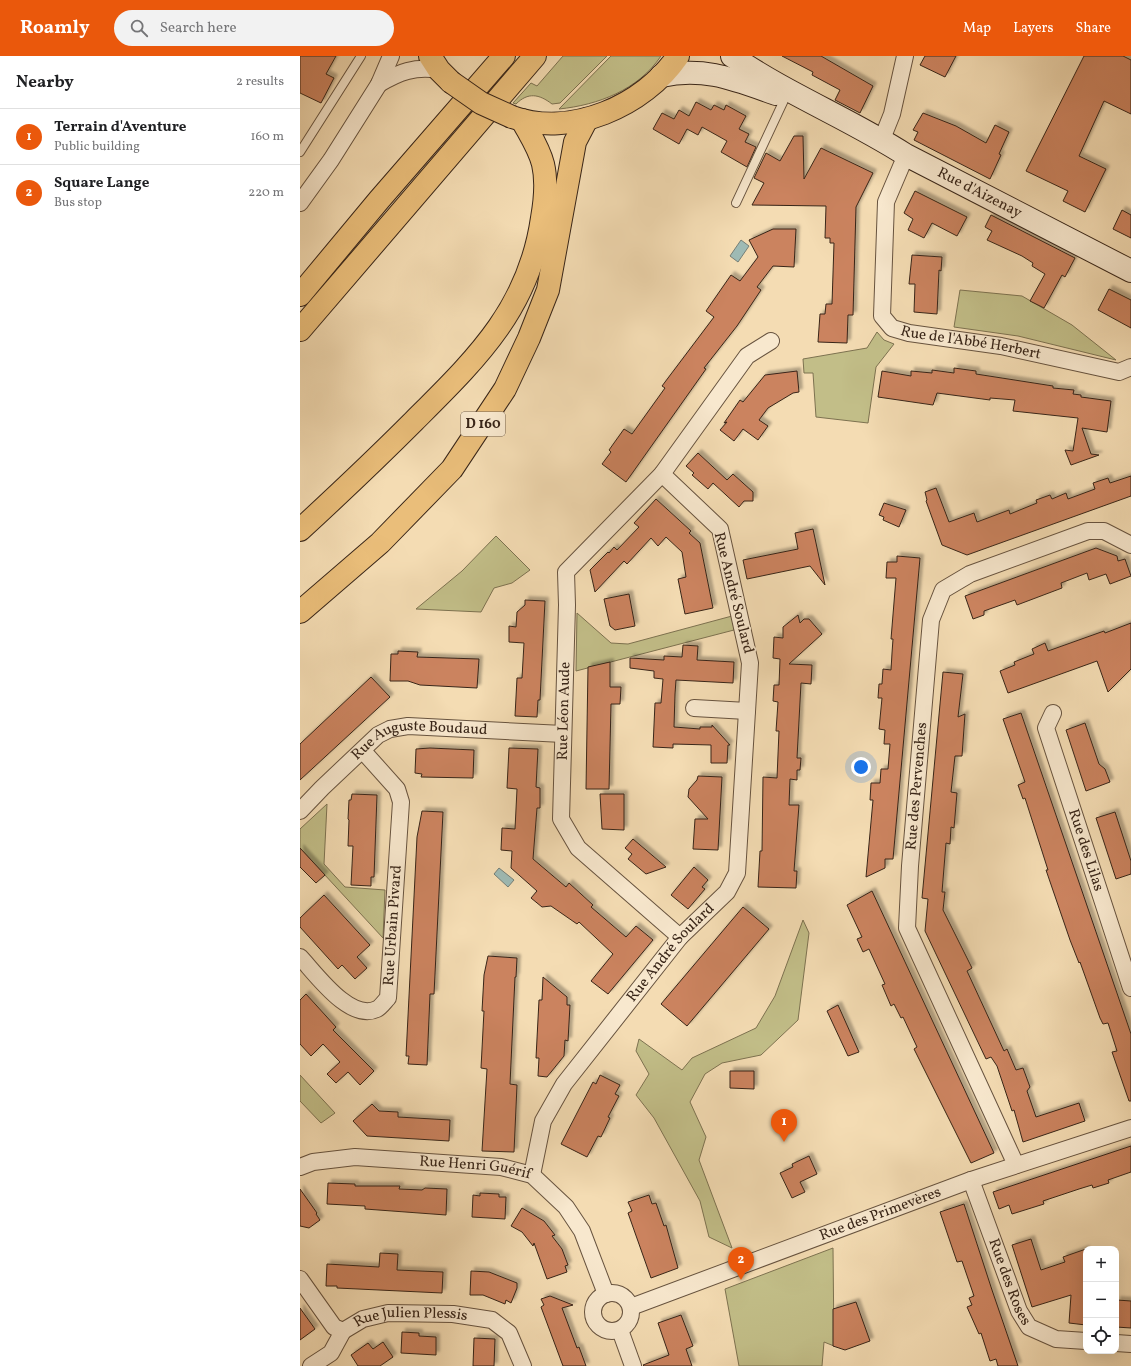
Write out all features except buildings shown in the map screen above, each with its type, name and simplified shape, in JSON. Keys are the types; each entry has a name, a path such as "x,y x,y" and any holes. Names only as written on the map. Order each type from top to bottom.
{"highway":[{"path":"300,295 379,200 504,56"},
{"path":"300,330 535,56"},
{"path":"440,69 481,103 517,119 545,122 587,119 608,113 627,102 661,76 678,56"},
{"path":"300,530 458,377 496,333 513,306 526,280 534,255 544,204 544,165 540,151 517,119"},
{"name":"D 160","path":"300,612 380,544 452,469 505,389 529,338 548,290 575,142 587,119"}],"main road":[{"name":"Rue d'Aizenay","path":"732,56 829,113 882,139 906,154 1131,271"},
{"name":"Rue d'Aizenay","path":"661,76 685,72 706,73 729,78 829,113"}],"street":[{"path":"300,203 330,160 379,84 391,56"},
{"path":"882,139 892,114 905,56"},
{"path":"379,84 398,73 409,69 440,69"},
{"name":"Rue de l'Abbé Herbert","path":"906,154 886,202 882,316 892,328 909,333 1002,346 1119,372 1131,367"},
{"name":"Rue Léon Aude","path":"680,937 578,848 561,820 567,605 566,572 662,474 746,356 771,341"},
{"name":"Rue André Soulard","path":"532,1175 542,1121 564,1084 680,937 726,892 737,873 750,663 720,529 662,474"},
{"name":"Rue des Pervenches","path":"1016,1164 907,928 910,866 931,620 942,590 970,574 1088,531 1104,531 1131,545"},
{"path":"694,708 747,711"},
{"name":"Rue des Lilas","path":"1053,713 1046,728 1131,986"},
{"name":"Rue Auguste Boudaud","path":"300,812 322,788 363,751 378,735 390,728 408,726 563,734"},
{"name":"Rue Urbain Pivard","path":"300,957 345,1004 363,1012 378,1009 388,998 401,802 397,789 363,751"},
{"name":"Rue des Primevères","path":"631,1307 971,1180 1016,1164 1131,1128"},
{"name":"Rue Henri Guérif","path":"300,1167 313,1162 355,1157 501,1167 532,1175 566,1207 582,1231 606,1294"},
{"name":"Rue des Roses","path":"971,1180 1019,1311 1029,1327 1056,1339 1083,1341"},
{"name":"Rue Julien Plessis","path":"300,1279 334,1327 343,1331 363,1320 388,1313 453,1314 492,1320 509,1333 523,1366"},
{"path":"612,1293 624,1296 631,1307 631,1318 625,1327 620,1330 608,1331 597,1324 594,1318 594,1306 601,1297 606,1294 612,1293"},
{"path":"620,1330 633,1366"},
{"path":"311,1366 330,1353 343,1331"},
{"path":"1119,1344 1131,1344"}],"lane":[{"path":"300,152 361,56"},
{"path":"736,203 785,98"}],"shaded area":[{"path":"563,56 607,56 560,103 552,104 538,96 529,96 520,100 516,104 513,103 531,83 537,86"},
{"path":"611,56 661,56 652,68 641,78 616,94 588,104 559,109"},
{"path":"960,290 1022,296 1072,325 1116,360 1018,336 954,327"},
{"path":"877,332 884,340 894,344 876,367 868,423 816,417 813,373 804,373 803,359 867,348"},
{"path":"496,536 530,570 512,583 494,588 481,612 416,609 462,571"},
{"path":"577,613 611,643 628,644 732,616 734,630 576,671"},
{"path":"327,804 324,864 345,887 385,890 383,938 300,848 300,829"},
{"path":"803,920 809,933 798,1020 761,1055 722,1063 705,1074 690,1102 706,1137 699,1160 732,1248 709,1237 700,1201 654,1118 636,1095 649,1074 636,1051 639,1039 682,1070 692,1058 756,1028 775,996"},
{"path":"300,1075 335,1113 321,1123 300,1101"},
{"path":"833,1248 834,1346 824,1342 822,1366 739,1366 725,1289"}],"water":[{"path":"741,240 749,246 738,262 730,256"},
{"path":"499,868 514,880 508,887 494,874"}],"place":[{"name":"Terrain d'Aventure","path":"784,1142"},
{"name":"Square Lange","path":"741,1280"}]}
